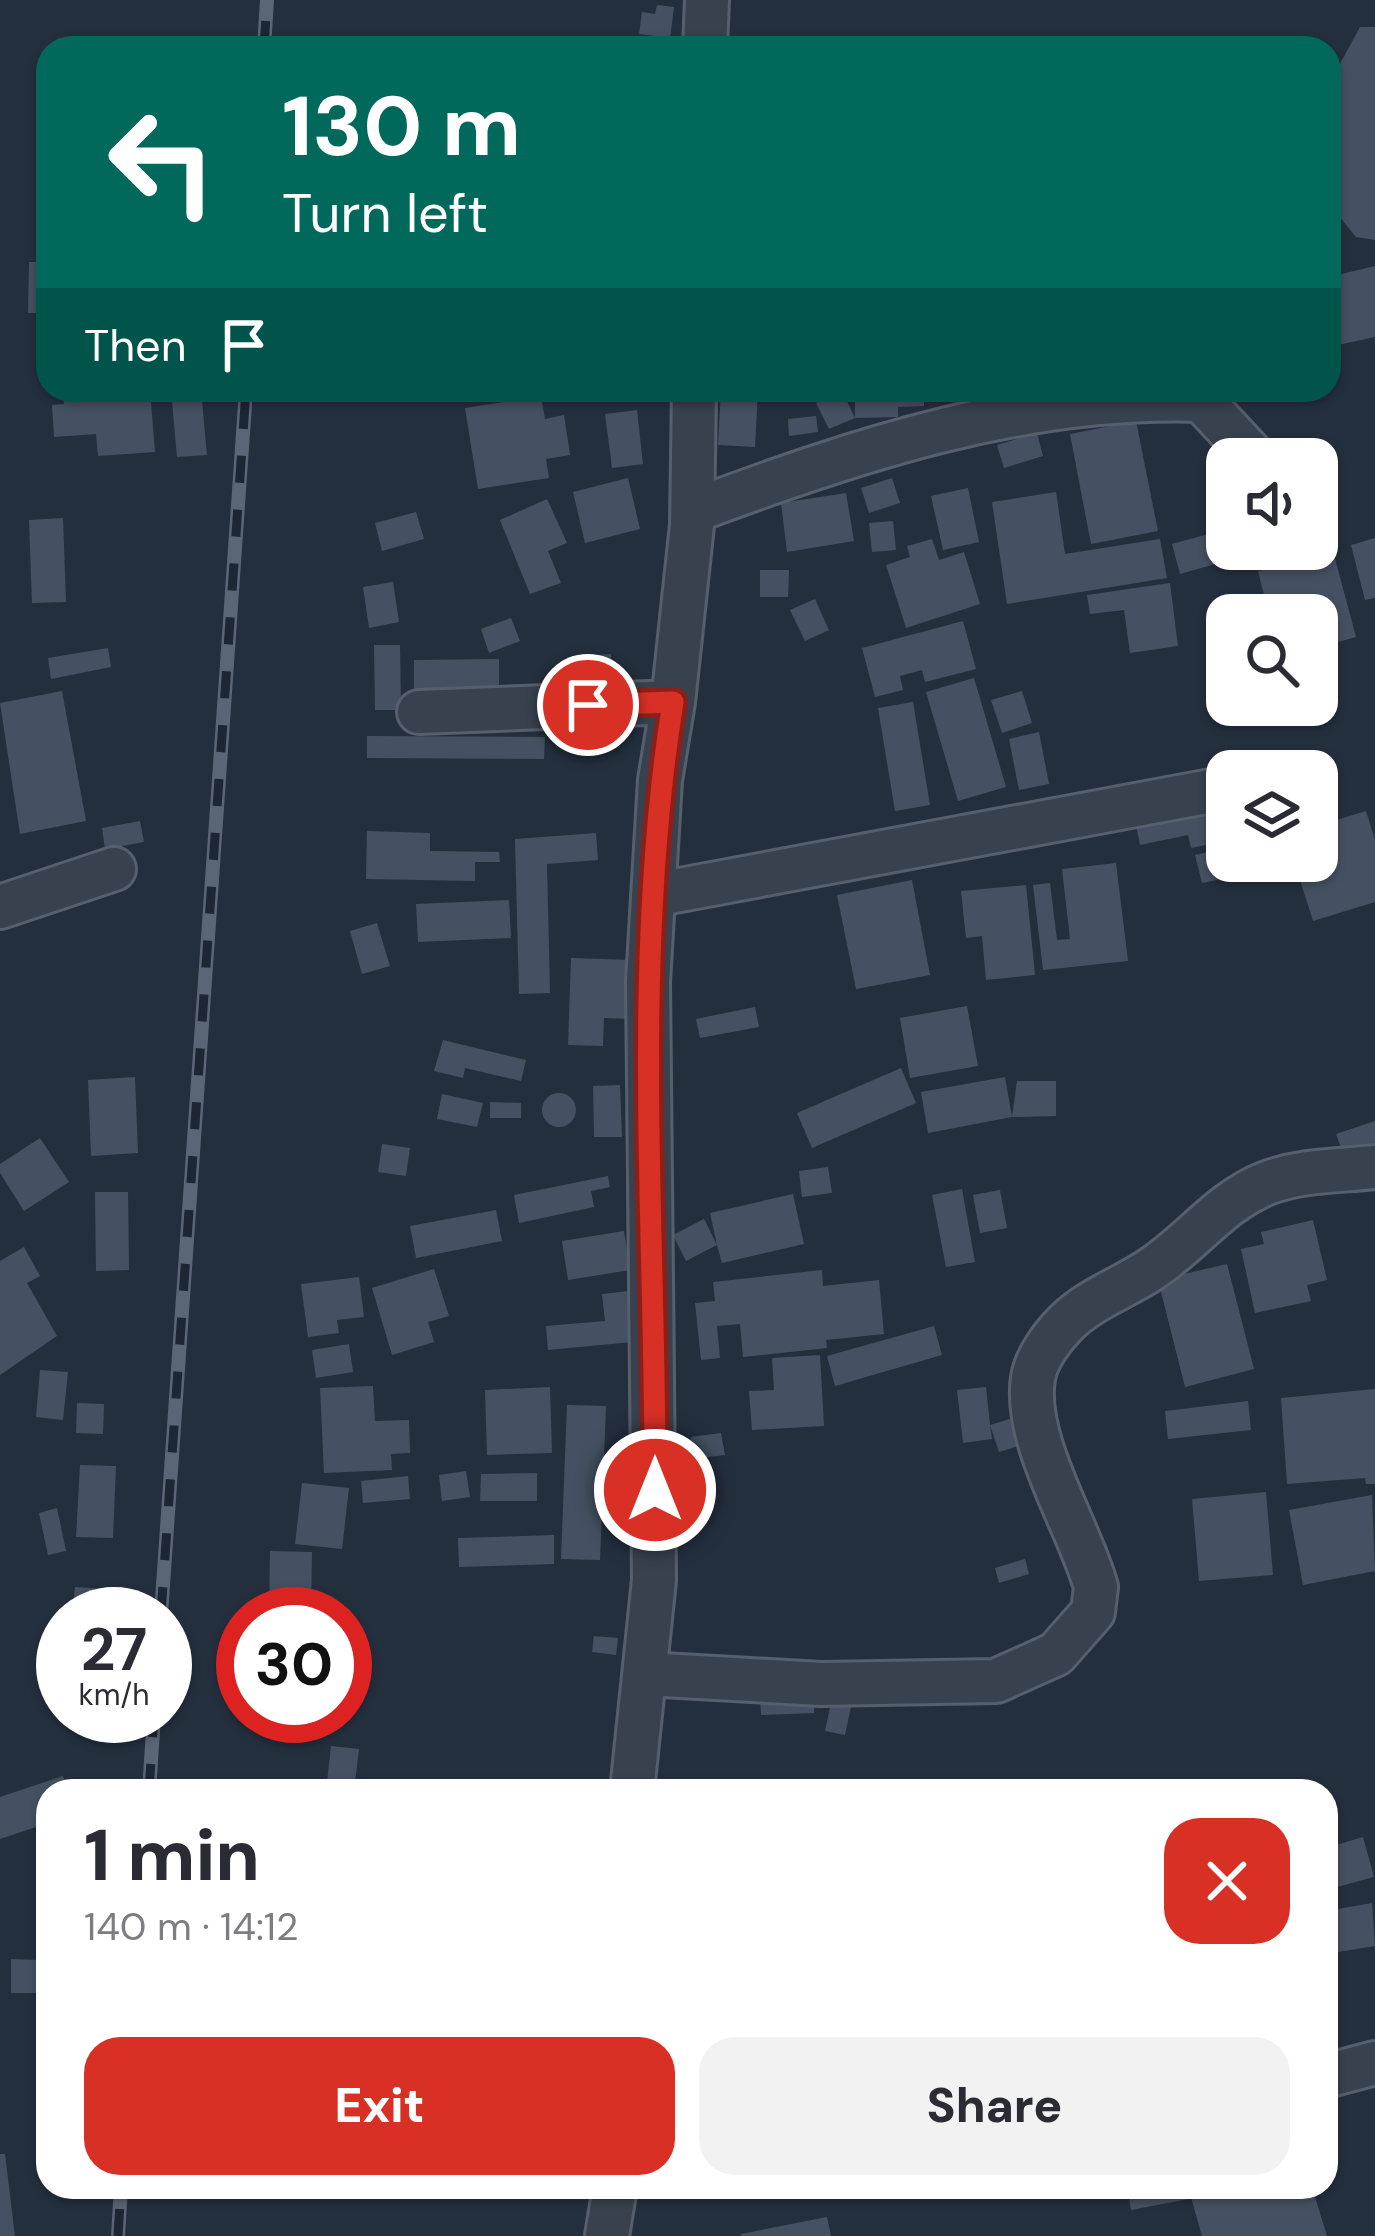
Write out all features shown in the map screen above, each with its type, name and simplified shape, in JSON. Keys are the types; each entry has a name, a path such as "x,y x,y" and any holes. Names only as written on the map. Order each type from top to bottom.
{"street":[{"path":"706,36 707,0"},
{"path":"633,1779 654,1558 648,982 660,781 693,511 684,402"},
{"path":"693,511 826,461 1034,409 1100,402"},
{"path":"1203,402 1236,438"},
{"path":"419,712 673,702"},
{"path":"653,895 1206,792"},
{"path":"0,908 115,869"},
{"path":"646,1674 821,1684 997,1681 1056,1654 1093,1612 1096,1587 1034,1411 1033,1377 1041,1354 1066,1322 1153,1269 1236,1199 1308,1172 1375,1168"},
{"path":"1338,2073 1375,2063"},
{"path":"607,2236 613,2199"}],"building":[{"path":"657,5 674,7 670,36 639,34 642,12 655,14"},
{"path":"1360,27 1375,27 1375,240 1356,237 1341,219 1341,62"},
{"path":"29,262 36,262 36,313 28,313"},
{"path":"1375,266 1375,337 1341,344 1341,274"},
{"path":"151,402 155,452 98,456 96,434 54,437 52,405"},
{"path":"172,402 202,402 207,455 177,457"},
{"path":"542,402 545,419 564,415 570,455 546,459 549,478 478,489 465,408"},
{"path":"720,402 757,402 755,447 718,445"},
{"path":"847,402 855,418 829,429 816,403"},
{"path":"855,402 924,402 924,406 898,407 898,417 855,418"},
{"path":"637,410 643,464 612,468 605,414"},
{"path":"816,416 818,432 789,436 788,419"},
{"path":"1136,421 1158,531 1091,544 1070,434"},
{"path":"1037,433 1043,456 1004,468 997,445"},
{"path":"628,478 640,529 585,543 573,492"},
{"path":"892,478 900,503 869,513 861,488"},
{"path":"968,488 979,542 943,550 931,496"},
{"path":"1056,492 1065,554 1160,539 1167,578 1007,604 992,502"},
{"path":"846,493 854,541 787,552 781,503"},
{"path":"547,499 567,543 548,551 561,583 530,594 500,520"},
{"path":"416,512 424,539 382,551 375,523"},
{"path":"63,518 66,602 32,603 29,520"},
{"path":"893,521 896,550 872,552 869,523"},
{"path":"1206,535 1206,567 1180,574 1172,544"},
{"path":"1375,538 1375,598 1365,600 1351,545"},
{"path":"932,539 939,560 964,552 980,604 906,628 886,565 910,557 907,546"},
{"path":"760,570 789,570 788,597 760,597"},
{"path":"1338,570 1356,637 1338,642 1338,594 1264,594 1258,571"},
{"path":"393,582 399,622 369,628 363,587"},
{"path":"1170,583 1178,646 1130,653 1124,610 1090,614 1087,595"},
{"path":"815,599 829,630 805,641 790,610"},
{"path":"511,618 520,641 489,653 481,629"},
{"path":"963,621 976,669 925,682 922,670 900,676 903,690 875,697 862,648"},
{"path":"374,645 400,645 401,710 375,710"},
{"path":"108,648 111,667 51,679 48,658"},
{"path":"611,654 612,678 569,681 567,657"},
{"path":"499,659 499,690 414,691 414,660"},
{"path":"974,678 1006,787 958,801 926,692"},
{"path":"62,691 86,821 20,834 0,703"},
{"path":"1022,691 1032,723 1002,733 991,700"},
{"path":"913,702 930,805 895,811 878,708"},
{"path":"1039,732 1049,784 1019,790 1009,739"},
{"path":"367,736 545,737 544,759 367,758"},
{"path":"1206,798 1206,845 1191,848 1188,835 1140,845 1133,810"},
{"path":"1366,811 1375,840 1375,902 1313,921 1301,882 1338,882 1338,820"},
{"path":"140,821 144,842 105,849 102,828"},
{"path":"367,831 430,833 430,851 499,852 500,862 475,862 475,881 366,879"},
{"path":"596,833 598,860 547,864 550,993 519,994 515,839"},
{"path":"1206,852 1207,882 1202,883 1195,855"},
{"path":"1116,863 1128,961 1043,970 1033,885 1050,883 1057,940 1070,939 1062,869"},
{"path":"912,880 930,975 856,989 837,895"},
{"path":"1026,885 1035,975 986,980 982,936 966,938 961,891"},
{"path":"509,900 511,938 418,942 416,904"},
{"path":"377,923 390,966 362,974 350,931"},
{"path":"571,958 633,960 631,1019 604,1018 603,1046 568,1045"},
{"path":"967,1006 978,1066 910,1078 900,1018"},
{"path":"755,1007 759,1027 700,1038 696,1019"},
{"path":"443,1040 526,1060 521,1081 465,1068 463,1078 434,1071"},
{"path":"901,1068 916,1103 812,1148 797,1113"},
{"path":"135,1077 138,1153 91,1156 88,1080"},
{"path":"1005,1077 1012,1117 928,1133 921,1092"},
{"path":"1017,1081 1056,1081 1056,1116 1012,1117"},
{"path":"620,1085 622,1137 594,1137 593,1086"},
{"path":"559,1093 571,1098 576,1110 571,1122 559,1127 547,1122 542,1110 547,1098"},
{"path":"442,1094 483,1103 477,1127 437,1119"},
{"path":"490,1102 521,1103 521,1118 490,1118"},
{"path":"1375,1121 1375,1158 1348,1167 1336,1134"},
{"path":"40,1138 69,1182 24,1211 0,1173 0,1164"},
{"path":"382,1144 410,1148 406,1176 378,1172"},
{"path":"828,1167 832,1193 802,1197 799,1171"},
{"path":"608,1176 610,1187 591,1191 594,1207 519,1223 514,1195"},
{"path":"962,1189 975,1262 946,1267 932,1195"},
{"path":"1000,1190 1007,1228 980,1233 973,1195"},
{"path":"95,1192 128,1192 129,1270 96,1271"},
{"path":"793,1194 804,1244 722,1263 710,1213"},
{"path":"496,1210 502,1241 416,1258 410,1226"},
{"path":"704,1219 717,1245 686,1261 673,1235"},
{"path":"1313,1220 1327,1280 1307,1285 1311,1301 1255,1313 1241,1249 1264,1244 1261,1232"},
{"path":"624,1231 630,1270 568,1280 562,1241"},
{"path":"24,1247 40,1276 27,1283 57,1336 0,1375 0,1261"},
{"path":"1227,1264 1254,1369 1185,1387 1158,1280"},
{"path":"434,1269 449,1316 428,1322 434,1342 392,1355 372,1288"},
{"path":"822,1270 823,1286 879,1280 884,1334 826,1340 827,1348 743,1357 740,1324 717,1326 720,1358 701,1360 695,1303 715,1301 713,1282"},
{"path":"359,1277 364,1317 337,1320 339,1333 308,1337 301,1284"},
{"path":"638,1290 643,1341 548,1350 546,1326 605,1321 602,1294"},
{"path":"934,1326 942,1355 835,1386 827,1356"},
{"path":"349,1344 353,1372 316,1378 312,1350"},
{"path":"820,1355 824,1426 752,1430 749,1391 774,1390 772,1358"},
{"path":"40,1370 68,1372 63,1420 36,1417"},
{"path":"373,1386 375,1421 409,1420 410,1453 391,1454 392,1470 324,1473 320,1388"},
{"path":"550,1387 552,1453 487,1455 485,1390"},
{"path":"986,1387 992,1439 963,1443 957,1390"},
{"path":"1375,1389 1375,1484 1366,1484 1365,1478 1287,1484 1281,1398"},
{"path":"1248,1401 1251,1430 1168,1439 1165,1411"},
{"path":"77,1403 104,1404 103,1434 76,1433"},
{"path":"567,1405 606,1406 600,1560 561,1559"},
{"path":"1010,1419 1018,1446 999,1452 990,1425"},
{"path":"721,1433 725,1455 693,1459 691,1437"},
{"path":"80,1465 116,1466 113,1538 76,1537"},
{"path":"466,1471 470,1497 442,1501 439,1475"},
{"path":"537,1473 537,1501 480,1501 481,1474"},
{"path":"408,1476 410,1499 363,1503 361,1481"},
{"path":"302,1483 349,1488 342,1549 295,1544"},
{"path":"1266,1492 1273,1575 1199,1581 1192,1499"},
{"path":"1372,1495 1375,1571 1303,1585 1289,1510"},
{"path":"57,1508 66,1551 48,1555 39,1513"},
{"path":"554,1535 554,1564 459,1567 458,1538"},
{"path":"270,1551 312,1552 311,1587 269,1587"},
{"path":"1025,1559 1029,1574 999,1583 995,1568"},
{"path":"594,1636 618,1638 616,1655 592,1652"},
{"path":"814,1692 814,1713 761,1715 760,1693"},
{"path":"833,1693 853,1697 845,1735 825,1731"},
{"path":"331,1746 359,1749 355,1779 327,1779"},
{"path":"36,1785 36,1827 0,1839 0,1797"},
{"path":"1363,1837 1374,1877 1338,1887 1338,1844"},
{"path":"1372,1903 1375,1946 1338,1952 1338,1909"},
{"path":"11,1959 36,1960 36,1993 11,1993"},
{"path":"0,2154 5,2154 15,2236 0,2236"},
{"path":"1129,2199 1189,2199 1131,2210"},
{"path":"1191,2199 1316,2199 1327,2236 1202,2236"},
{"path":"827,2217 831,2236 741,2236 741,2234"}],"railway":[{"path":"265,36 267,0"},
{"path":"163,1587 245,402"},
{"path":"150,1779 152,1743"},
{"path":"118,2236 120,2199"}],"route":[{"path":"588,705 673,702 660,781 648,982 655,1490"}]}
